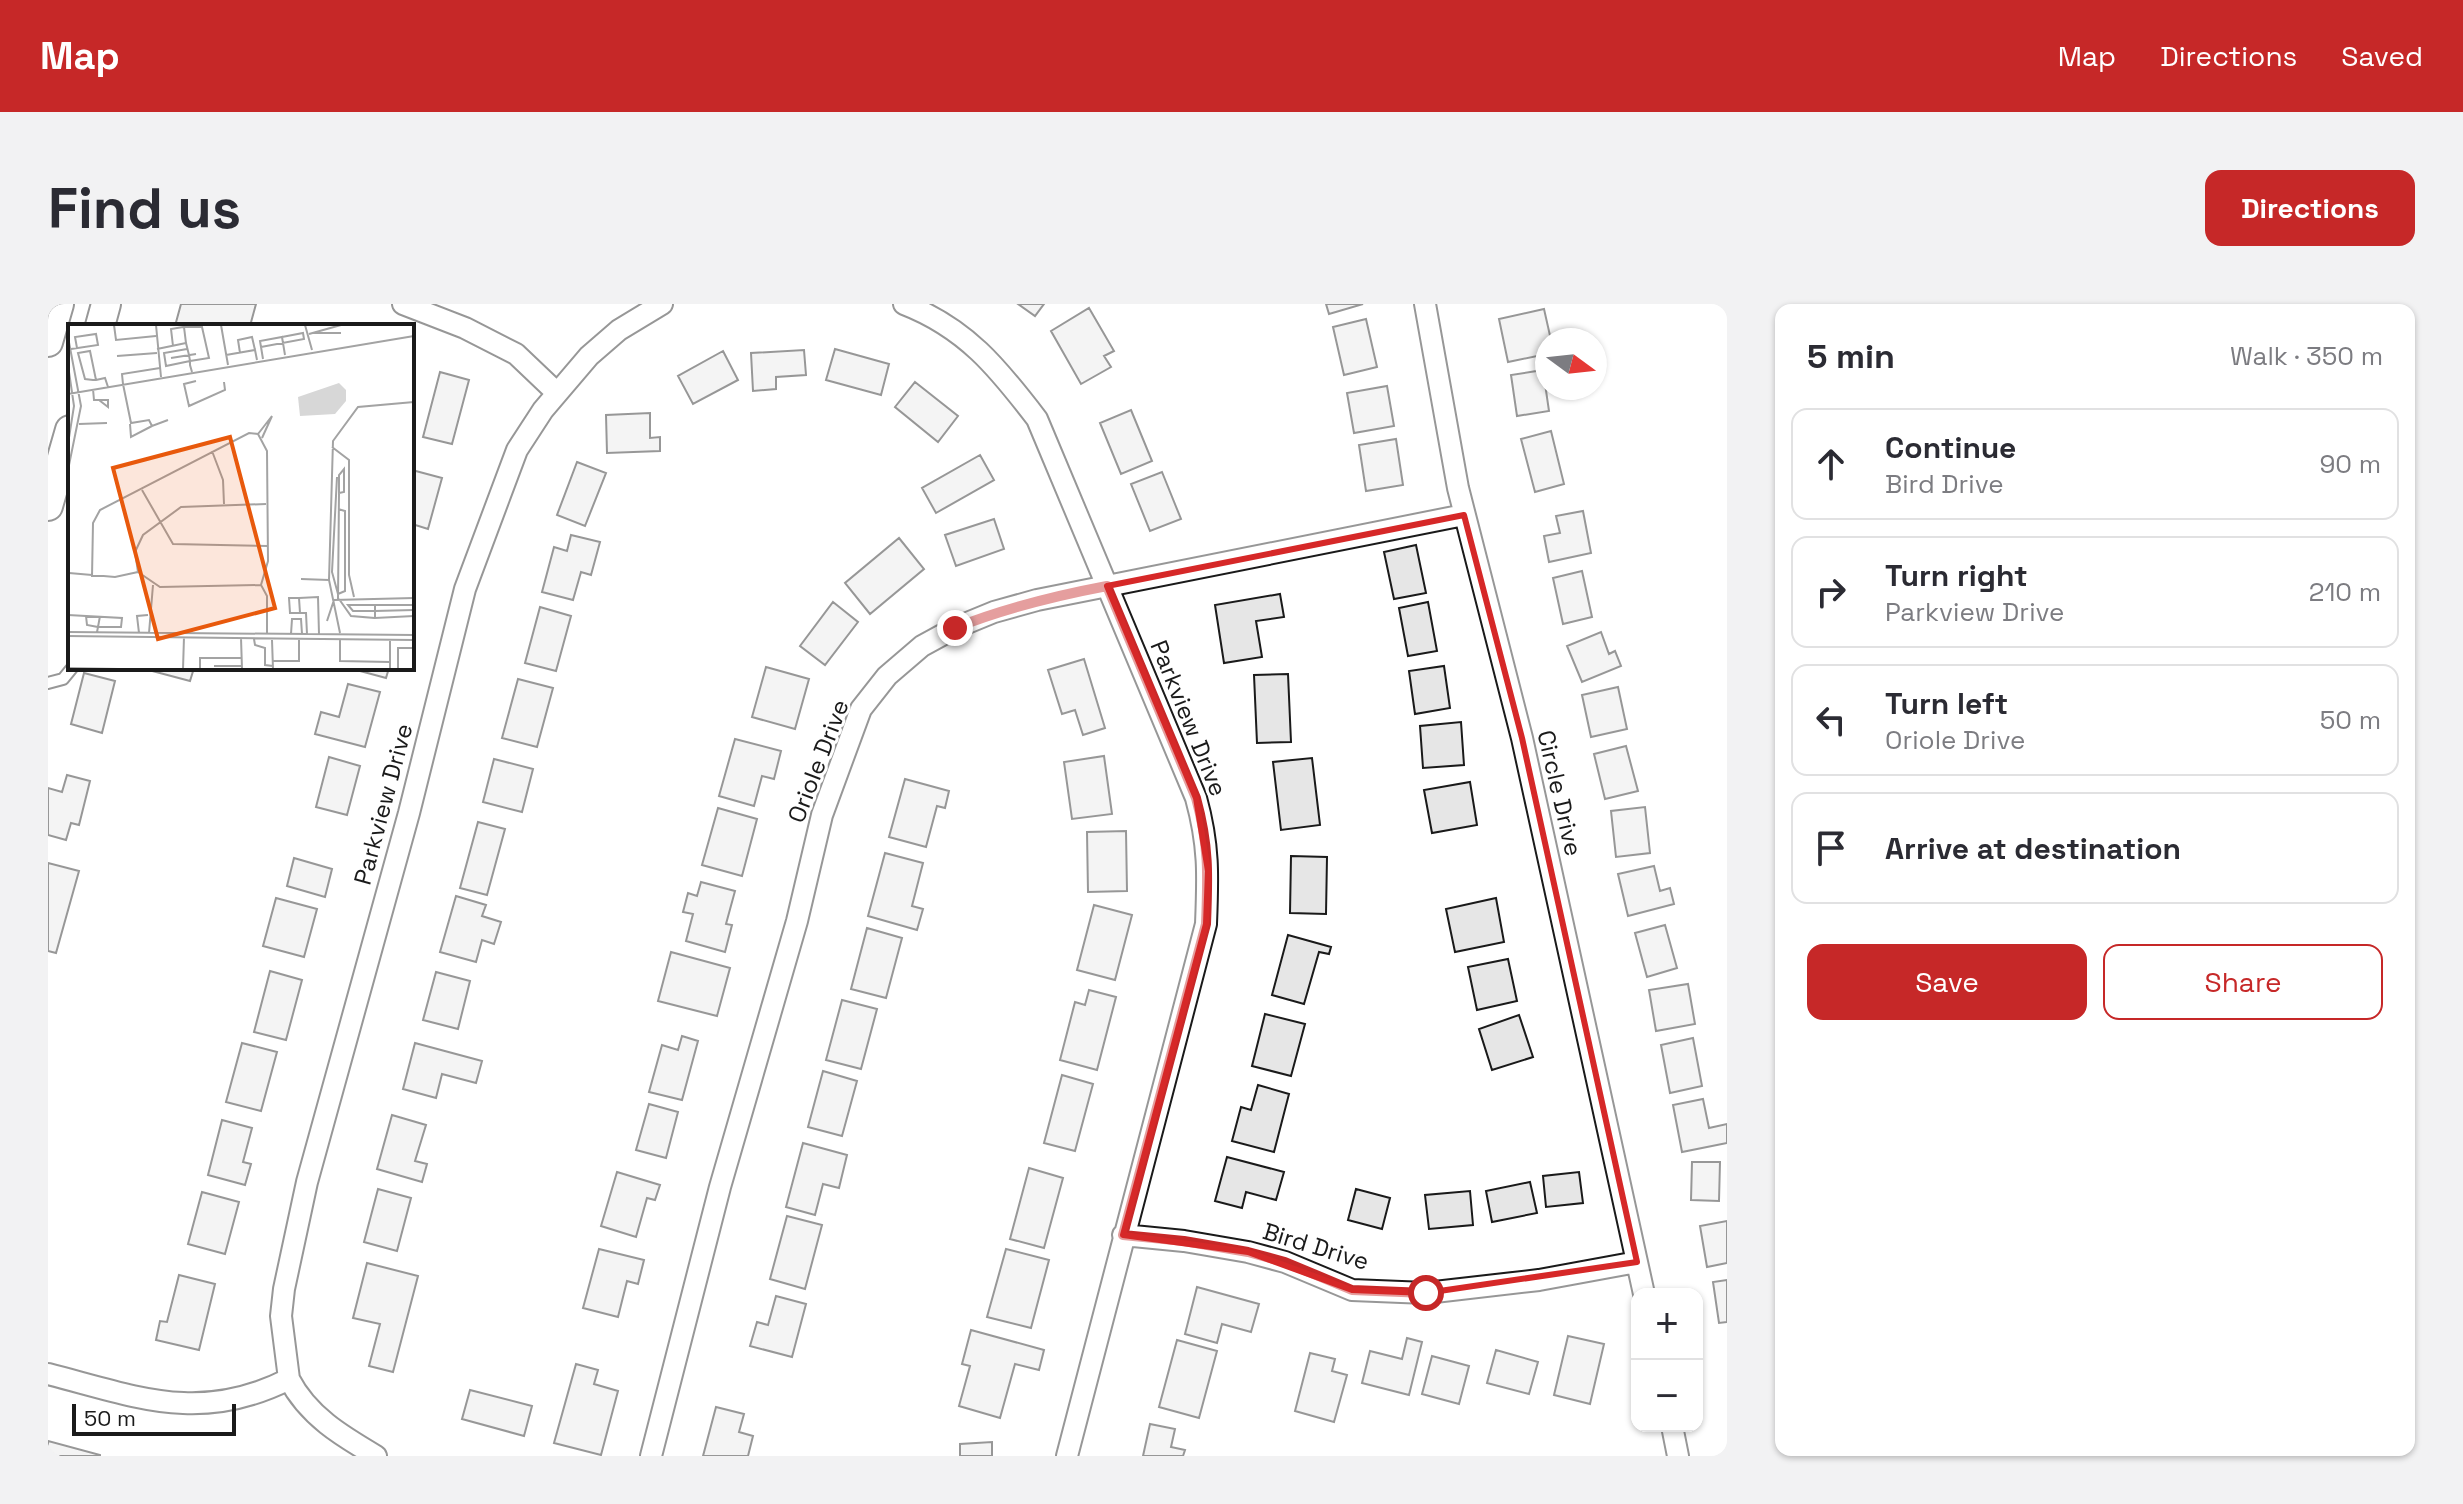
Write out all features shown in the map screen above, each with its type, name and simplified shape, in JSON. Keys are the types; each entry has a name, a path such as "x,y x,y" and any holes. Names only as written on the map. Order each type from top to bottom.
{"main road":[{"path":"48,342 59,304"},
{"path":"101,324 106,304"},
{"path":"58,491 68,440"}],"street":[{"path":"403,304 465,328 516,354 557,393"},
{"name":"Parkview Drive","path":"289,1379 281,1316 304,1197 409,813 465,589 517,450 543,410 589,356 619,330 662,304"},
{"name":"Parkview Drive","path":"904,304 931,315 965,337 999,369 1037,419 1196,798 1206,834 1206,924 1067,1456"},
{"name":"Circle Drive","path":"1425,304 1464,515 1522,738 1643,1288"},
{"name":"Oriole Drive","path":"651,1456 720,1187 797,921 822,815 861,709 887,676 922,646 955,628 994,612 1037,600 1464,515"},
{"name":"Bird Drive","path":"1123,1235 1248,1252 1285,1262 1352,1290 1426,1293 1539,1280 1637,1262"},
{"path":"48,1374 171,1404 210,1404 258,1394 289,1379 299,1398 334,1431 376,1456"},
{"path":"1673,1432 1678,1456"}],"lane":[{"path":"48,683 63,679 70,670"}],"highlighted area":[{"path":"1464,515 1522,738 1637,1262 1426,1293 1352,1290 1248,1252 1123,1235 1206,924 1208,871 1196,798 1107,586"}],"building":[{"path":"181,304 256,304 251,324 176,324"},
{"path":"1018,304 1044,304 1035,316"},
{"path":"1326,304 1363,304 1329,314"},
{"path":"1089,308 1114,351 1104,356 1111,367 1081,384 1051,331"},
{"path":"1544,309 1548,328 1535,328 1535,356 1508,362 1499,319"},
{"path":"1366,319 1377,367 1344,375 1333,327"},
{"path":"835,349 889,364 881,395 826,380"},
{"path":"804,350 806,375 776,377 776,389 753,391 751,353"},
{"path":"723,351 738,380 693,404 678,376"},
{"path":"1535,371 1535,400 1547,400 1549,411 1517,416 1511,375"},
{"path":"440,372 469,380 452,444 423,437"},
{"path":"915,382 958,416 938,442 895,407"},
{"path":"1387,386 1394,426 1354,433 1347,393"},
{"path":"1131,410 1152,461 1121,474 1100,423"},
{"path":"650,413 650,438 660,437 660,451 607,453 606,415"},
{"path":"1551,431 1564,484 1535,492 1521,439"},
{"path":"1396,439 1403,485 1366,491 1359,445"},
{"path":"980,455 994,480 936,513 922,488"},
{"path":"577,462 606,473 585,526 557,515"},
{"path":"414,471 442,478 428,529 414,525"},
{"path":"1162,472 1181,519 1150,531 1131,484"},
{"path":"1583,511 1591,553 1549,562 1544,536 1560,533 1556,516"},
{"path":"994,519 1004,549 956,566 945,535"},
{"path":"571,535 600,542 591,575 581,572 573,600 542,592 554,547 567,551"},
{"path":"899,538 924,569 870,614 845,583"},
{"path":"1416,545 1426,593 1394,599 1384,552"},
{"path":"1582,571 1592,617 1563,624 1553,578"},
{"path":"1280,594 1284,617 1256,621 1262,657 1224,663 1215,605"},
{"path":"833,602 858,622 825,665 800,646"},
{"path":"1428,602 1437,651 1408,656 1399,608"},
{"path":"540,607 571,616 556,671 525,663"},
{"path":"1601,632 1609,654 1615,651 1621,666 1582,682 1567,646"},
{"path":"1084,659 1105,728 1083,735 1075,710 1062,714 1048,670"},
{"path":"1444,666 1450,708 1415,714 1409,671"},
{"path":"766,667 809,679 795,729 752,717"},
{"path":"149,670 193,670 190,681"},
{"path":"356,670 388,670 386,678"},
{"path":"84,673 115,681 102,733 71,724"},
{"path":"1288,674 1291,742 1257,743 1254,675"},
{"path":"518,679 553,688 537,747 502,738"},
{"path":"348,684 380,692 365,747 315,734 321,712 339,717"},
{"path":"1618,687 1627,729 1591,737 1582,695"},
{"path":"1461,722 1464,765 1423,768 1420,726"},
{"path":"735,739 781,751 774,779 762,776 754,806 719,796"},
{"path":"1626,746 1638,791 1605,799 1594,754"},
{"path":"1104,756 1112,814 1072,819 1064,762"},
{"path":"329,757 360,766 347,815 316,807"},
{"path":"1312,758 1320,825 1281,830 1273,762"},
{"path":"494,759 533,769 522,812 483,802"},
{"path":"67,775 90,781 79,825 71,823 66,840 48,835 48,788 62,792"},
{"path":"905,779 949,791 945,808 937,806 926,847 889,837"},
{"path":"1470,782 1477,825 1432,833 1424,790"},
{"path":"1645,807 1650,853 1616,857 1611,811"},
{"path":"718,808 757,819 742,876 702,865"},
{"path":"478,822 505,829 487,895 460,888"},
{"path":"1126,831 1127,891 1088,892 1087,832"},
{"path":"885,853 923,863 912,906 923,909 917,930 868,916"},
{"path":"1291,856 1327,857 1326,914 1290,913"},
{"path":"294,858 332,869 325,897 287,886"},
{"path":"48,863 79,871 56,953 48,951"},
{"path":"1654,866 1660,891 1670,888 1674,904 1628,916 1618,874"},
{"path":"701,882 735,891 726,924 732,925 725,952 686,941 693,914 683,912 688,893 697,896"},
{"path":"456,896 486,905 482,916 501,922 494,944 482,940 476,962 440,952"},
{"path":"276,898 317,909 304,957 263,946"},
{"path":"1496,898 1504,942 1455,952 1446,909"},
{"path":"1094,905 1132,915 1115,980 1077,970"},
{"path":"1665,925 1677,968 1647,977 1635,933"},
{"path":"867,928 902,938 886,998 851,989"},
{"path":"1288,935 1331,947 1329,954 1319,952 1304,1004 1272,995"},
{"path":"671,952 730,968 717,1016 658,1001"},
{"path":"1508,959 1517,1001 1477,1010 1468,967"},
{"path":"270,971 302,980 286,1040 254,1032"},
{"path":"436,972 470,981 458,1029 423,1020"},
{"path":"1688,984 1695,1024 1656,1031 1649,990"},
{"path":"1089,990 1116,997 1097,1070 1060,1060 1075,1002 1085,1005"},
{"path":"842,1000 877,1009 861,1069 826,1060"},
{"path":"1265,1014 1305,1024 1291,1076 1252,1066"},
{"path":"1519,1015 1533,1057 1492,1070 1479,1029"},
{"path":"682,1036 698,1041 682,1100 649,1092 662,1045 678,1050"},
{"path":"1693,1038 1702,1086 1670,1093 1661,1045"},
{"path":"242,1043 277,1052 261,1111 226,1102"},
{"path":"415,1043 482,1061 476,1083 442,1074 436,1098 403,1089"},
{"path":"823,1071 857,1081 842,1136 808,1127"},
{"path":"1062,1075 1093,1084 1075,1151 1044,1143"},
{"path":"1258,1085 1289,1094 1274,1152 1232,1141 1241,1107 1251,1110"},
{"path":"1703,1099 1709,1128 1727,1124 1727,1143 1682,1152 1673,1105"},
{"path":"649,1104 678,1112 666,1158 636,1150"},
{"path":"392,1115 426,1125 415,1161 427,1164 422,1182 377,1169"},
{"path":"222,1120 252,1128 243,1162 251,1164 245,1185 208,1175"},
{"path":"803,1143 847,1155 839,1188 823,1184 815,1215 786,1207"},
{"path":"1227,1157 1284,1172 1276,1200 1246,1192 1242,1208 1215,1201"},
{"path":"1692,1162 1720,1162 1719,1201 1691,1200"},
{"path":"1029,1168 1063,1178 1044,1248 1010,1239"},
{"path":"617,1172 660,1185 655,1200 647,1198 636,1237 601,1226"},
{"path":"1579,1172 1583,1203 1546,1207 1543,1176"},
{"path":"1530,1182 1537,1213 1492,1222 1486,1191"},
{"path":"378,1189 411,1198 397,1251 364,1242"},
{"path":"1356,1189 1390,1198 1382,1229 1348,1220"},
{"path":"1470,1191 1473,1225 1429,1229 1425,1195"},
{"path":"202,1192 239,1202 225,1254 188,1244"},
{"path":"787,1216 822,1225 805,1289 770,1279"},
{"path":"1727,1221 1727,1263 1707,1267 1700,1226"},
{"path":"599,1249 644,1260 638,1284 627,1281 618,1317 583,1308"},
{"path":"1006,1249 1049,1260 1031,1328 987,1317"},
{"path":"367,1263 418,1276 393,1372 369,1366 380,1324 353,1318"},
{"path":"179,1275 215,1284 199,1350 156,1340 160,1321 167,1322"},
{"path":"1727,1280 1727,1322 1719,1323 1713,1282"},
{"path":"1197,1287 1259,1304 1251,1332 1222,1324 1217,1343 1185,1334"},
{"path":"776,1296 806,1304 792,1357 750,1346 757,1322 768,1325"},
{"path":"971,1330 1044,1350 1039,1370 1015,1364 1000,1418 959,1406 970,1366 962,1364"},
{"path":"1568,1336 1604,1344 1590,1404 1554,1395"},
{"path":"1407,1338 1422,1342 1409,1395 1362,1383 1370,1351 1402,1359"},
{"path":"1177,1340 1217,1351 1199,1418 1159,1407"},
{"path":"1496,1350 1538,1362 1529,1394 1487,1383"},
{"path":"1310,1353 1335,1359 1332,1371 1347,1375 1334,1422 1295,1411"},
{"path":"1432,1356 1469,1366 1459,1404 1422,1394"},
{"path":"576,1364 598,1370 594,1384 618,1391 601,1455 554,1443"},
{"path":"470,1390 532,1406 524,1436 462,1419"},
{"path":"716,1407 744,1414 739,1432 753,1436 748,1456 703,1456"},
{"path":"1150,1424 1175,1429 1171,1447 1185,1450 1183,1456 1143,1456"},
{"path":"48,1441 100,1455 100,1456 48,1456"},
{"path":"992,1442 992,1456 960,1456 960,1444"}],"route":[{"path":"955,628 994,612 1037,600 1107,586 1196,798 1206,834 1206,924 1123,1235 1248,1252 1285,1262 1352,1290 1426,1293"}]}
